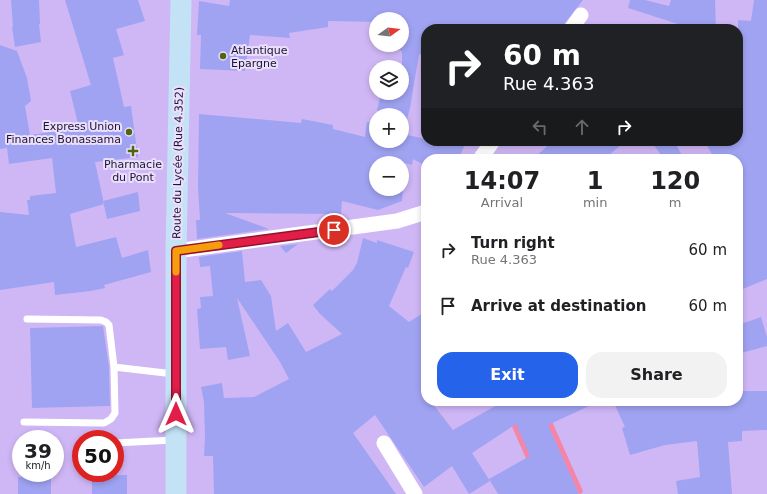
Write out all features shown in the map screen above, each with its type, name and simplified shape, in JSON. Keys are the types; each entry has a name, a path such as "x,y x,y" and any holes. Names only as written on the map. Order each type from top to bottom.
{"main road":[{"name":"Route du Lycée (Rue 4.352)","path":"176,494 176,251 181,0"}],"street":[{"path":"575,24 581,15"},
{"path":"176,251 397,221 421,214"},
{"path":"384,443 415,494"}],"lane":[{"path":"24,422 104,423 111,419 115,413 114,367 109,326 106,322 101,320 27,319"},
{"path":"114,367 176,374"},
{"path":"124,443 176,440"}],"building":[{"path":"11,0 39,0 41,42 15,47 12,27"},
{"path":"65,0 138,0 145,21 116,29 124,55 113,58 124,107 131,106 138,157 95,162 104,204 70,214 76,247 116,237 122,258 148,250 151,272 104,285 105,288 91,291 55,295 54,282 0,290 0,212 29,215 27,200 30,200 30,196 56,193 52,158 9,164 7,148 0,149 0,45 17,51 27,78 31,101 25,106 30,135 79,128 70,91 91,85"},
{"path":"230,0 583,0 564,24 421,24 421,55 419,54 409,112 409,108 378,108 379,100 409,100 409,60 402,60 402,52 409,52 409,12 369,12 369,22 328,21 328,27 289,33 290,38 250,35 245,71 200,69 201,35 197,35 199,1 229,6"},
{"path":"630,0 645,0 669,6 671,0 715,0 716,24 678,24 628,8"},
{"path":"754,0 767,0 767,279 743,289 743,154 712,154 707,146 743,146 743,24 738,24 738,20 751,21"},
{"path":"199,114 301,123 302,119 333,125 333,129 365,137 367,122 369,122 369,148 409,148 409,135 421,138 421,146 464,146 460,154 421,154 421,163 413,159 412,165 409,164 409,156 369,156 369,196 402,196 402,201 378,210 342,201 341,214 225,213 269,229 197,239 196,220 200,220 198,187"},
{"path":"547,146 620,146 610,154 539,154"},
{"path":"655,146 677,146 681,154 660,154"},
{"path":"138,192 140,211 107,219 103,201"},
{"path":"363,238 377,243 377,240 414,252 408,268 406,267 389,306 409,322 421,314 421,406 434,406 453,430 495,406 589,406 548,425 579,494 498,494 489,479 530,456 516,424 472,453 490,481 469,494 452,466 424,487 375,415 353,433 396,494 214,494 213,456 204,456 204,402 201,387 222,383 224,398 254,397 289,379 280,362 237,298 250,356 228,360 226,347 200,349 197,309 201,308 200,297 213,296 210,266 200,267 199,257 242,251 245,282 261,280 271,296 276,331 288,323 306,352 342,334 320,314 313,305 330,289 332,291 353,270 357,263"},
{"path":"298,244 286,253 280,246"},
{"path":"761,317 767,337 767,346 743,353 743,323"},
{"path":"103,326 109,367 110,406 32,408 30,328"},
{"path":"743,391 767,391 767,430 742,431 742,441 728,442 732,494 678,494 676,481 700,477 697,441 665,445 630,455 622,428 625,427 615,406 743,406"},
{"path":"124,475 127,475 127,494 92,494 92,482 124,482"},
{"path":"18,482 51,482 51,494 18,494"}],"waterway":[{"path":"548,419 580,491"},
{"path":"512,420 531,463"}],"slow traffic":[{"path":"176,272 176,251 219,245"}],"place":[{"name":"Atlantique Epargne","path":"223,56"},
{"name":"Express Union Finances Bonassama","path":"129,132"},
{"name":"Pharmacie du Pont","path":"133,151"}],"route":[{"path":"176,414 176,251 334,230"}]}
